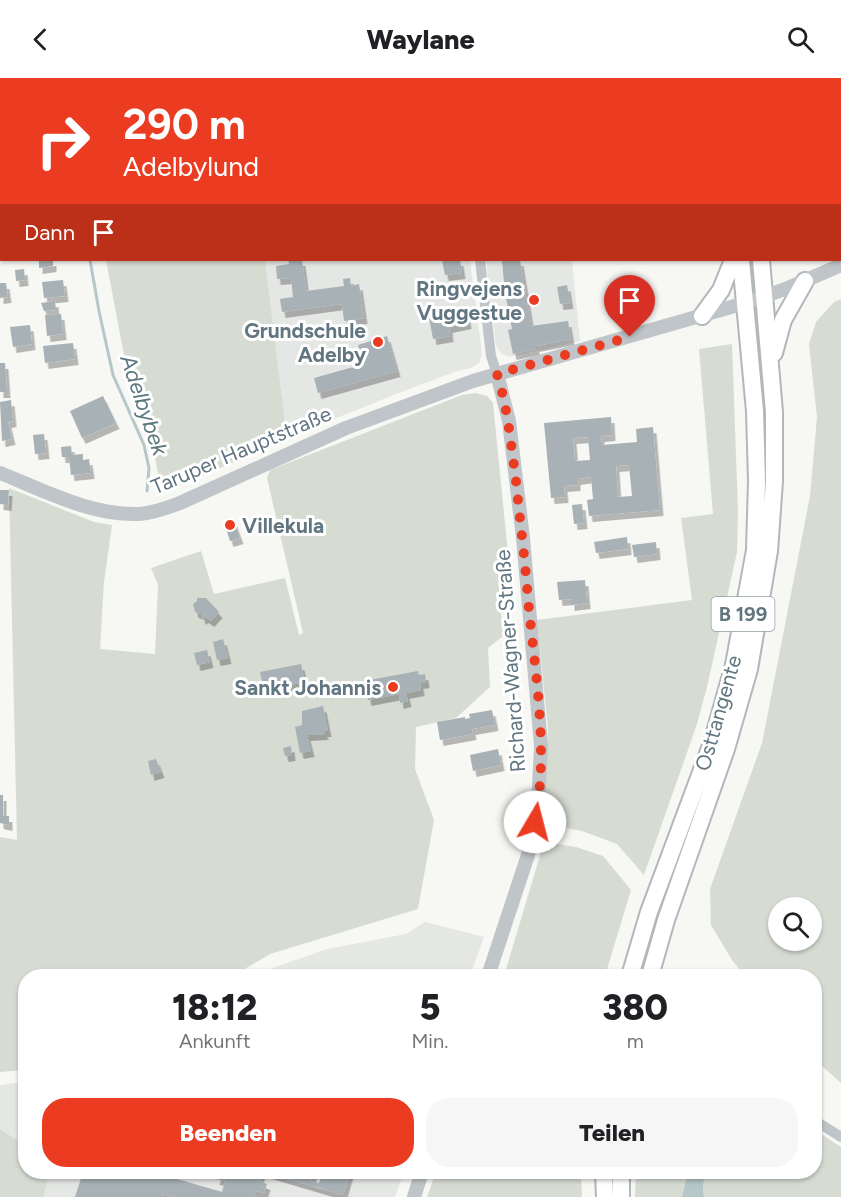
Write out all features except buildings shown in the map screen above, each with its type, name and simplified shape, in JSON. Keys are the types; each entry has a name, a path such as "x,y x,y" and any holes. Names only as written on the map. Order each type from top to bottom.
{"main road":[{"path":"702,316 728,278 733,261"},
{"name":"Osttangente","path":"632,969 650,912 712,743 734,665 755,550 757,481 755,411 741,261"},
{"name":"Osttangente","path":"652,969 666,920 726,749 749,669 769,551 774,481 774,412 761,261"},
{"path":"771,372 783,321 805,281"},
{"path":"604,1179 604,1197"},
{"path":"621,1179 621,1197"}],"street":[{"path":"480,261 491,356 497,374"},
{"name":"Taruper Hauptstraße","path":"0,473 87,506 140,514 159,511 346,428 473,381 746,303 841,265"},
{"name":"Richard-Wagner-Straße","path":"490,969 528,855 538,806 541,746 523,538 508,419 497,374"},
{"path":"822,1125 841,1137"},
{"path":"414,1197 420,1179"}],"shaded area":[{"path":"106,261 265,261 287,438 162,494 152,442 130,387"},
{"name":"Grundschule Adelby","path":"265,261 470,261 482,354 479,363 287,438"},
{"name":"Ringvejens Vuggestue","path":"486,261 572,261 580,341 509,357 502,354 496,346"},
{"path":"841,299 841,1083 822,1066 822,969 739,969 711,925 710,889 762,743 810,496 817,417 809,344 816,322 834,302"},
{"path":"732,344 738,511 737,552 697,724 644,875 617,844 582,831 549,825 543,815 548,729 537,620 692,600 681,518 713,514 699,349"},
{"path":"475,393 487,396 493,403 509,563 498,570 503,636 488,648 490,687 456,718 416,727 415,769 434,820 418,909 270,954 245,969 18,969 18,1071 0,1072 0,837 17,840 9,488 94,522 112,525 104,582 100,649 155,654 158,585 151,568 201,551 214,594 285,578 299,635 303,633 267,478 270,470 462,395"},
{"path":"544,842 576,847 603,856 631,890 607,969 506,969"},
{"path":"425,922 484,937 473,969 270,969 327,949 406,934"},
{"path":"18,1083 18,1179 401,1179 395,1197 0,1197 0,1085"},
{"path":"0,1129 18,1141 18,1179 48,1179 43,1197 0,1197"},
{"path":"822,1135 841,1147 841,1197 704,1197 704,1179 822,1179"},
{"path":"433,1179 581,1179 582,1197 427,1197"},
{"path":"636,1179 686,1179 682,1197 635,1197"},
{"path":"686,1179 704,1179 704,1197 682,1197"}],"waterway":[{"name":"Adelbybek","path":"90,261 113,375 144,445 149,468 147,491"}],"place":[{"name":"Ringvejens Vuggestue","path":"534,300"},
{"name":"Grundschule Adelby","path":"378,342"},
{"name":"Villekula","path":"230,525"},
{"name":"Sankt Johannis","path":"393,687"}],"route":[{"path":"535,822 540,786 541,746 538,705 523,538 508,421 504,396 497,374 630,337"}]}
